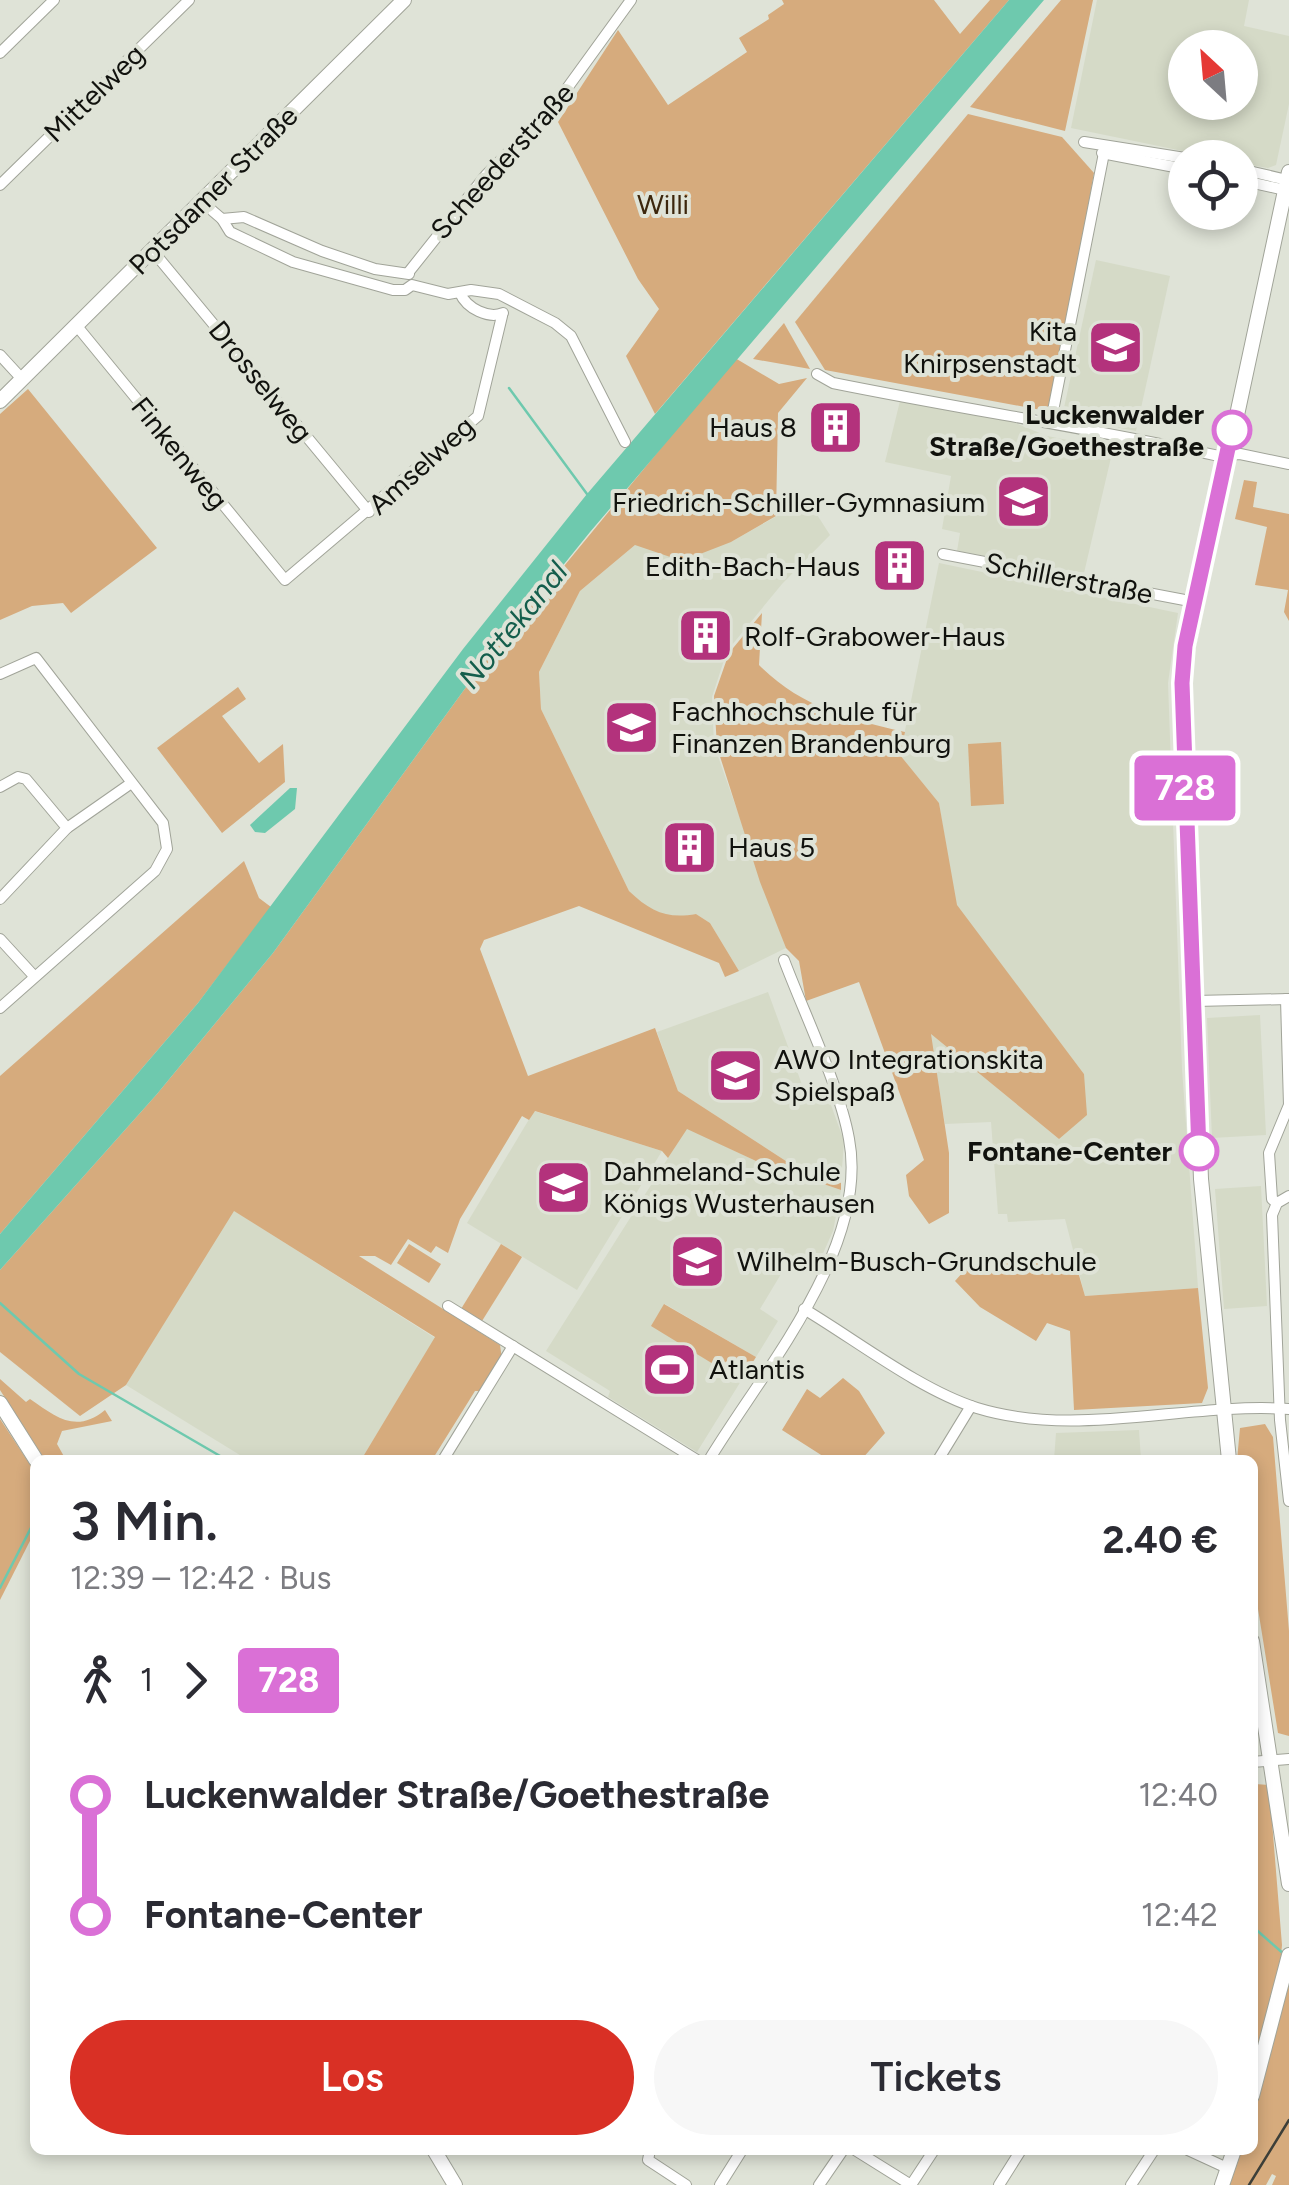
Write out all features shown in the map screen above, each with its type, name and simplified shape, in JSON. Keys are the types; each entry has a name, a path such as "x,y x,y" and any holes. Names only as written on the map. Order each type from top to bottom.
{"main road":[{"name":"Potsdamer Straße","path":"0,401 404,0"},
{"path":"1228,1455 1201,1179 1182,683 1194,602 1287,180"},
{"path":"0,1404 33,1455"},
{"path":"1258,1677 1289,1884"},
{"path":"1258,2073 1287,1960"},
{"path":"437,2155 455,2185"},
{"path":"1222,2185 1232,2155"}],"street":[{"path":"0,53 54,0"},
{"name":"Mittelweg","path":"0,185 189,0"},
{"name":"Scheederstraße","path":"408,272 486,174 552,109 630,0"},
{"path":"1095,147 1104,142 1168,155"},
{"path":"1095,147 1168,165"},
{"path":"1051,421 1095,147"},
{"path":"1258,174 1287,180"},
{"path":"1258,180 1287,180"},
{"path":"201,202 222,219 230,232 293,262 393,290 406,290 412,284"},
{"path":"222,219 244,217 374,269 408,272 412,284"},
{"name":"Drosselweg","path":"152,250 368,512"},
{"path":"412,284 437,293 488,291 541,314 571,336 626,442"},
{"path":"460,293 472,308 502,316"},
{"name":"Amselweg","path":"285,580 478,416 505,301"},
{"name":"Finkenweg","path":"76,326 285,580"},
{"path":"0,355 22,379"},
{"path":"818,374 833,383 946,406 1289,464"},
{"name":"Schillerstraße","path":"943,554 1194,602"},
{"path":"0,674 36,658 163,824 167,849 164,860 0,1008"},
{"path":"0,787 18,777 26,779 67,828"},
{"path":"0,898 67,828 130,784"},
{"path":"0,939 34,976"},
{"path":"712,1455 804,1309 838,1242 849,1188 850,1144 784,960"},
{"path":"1196,1001 1288,999 1289,1105 1269,1152 1272,1199 1277,1203"},
{"path":"1289,1196 1277,1203 1272,1216 1289,1501"},
{"path":"448,1306 689,1455"},
{"path":"804,1309 971,1406 1061,1420 1284,1408"},
{"path":"446,1455 513,1346"},
{"path":"941,1455 971,1406"},
{"path":"1258,1761 1289,1759"},
{"path":"649,2155 648,2160 686,2185"},
{"path":"720,2185 739,2155"},
{"path":"818,2185 839,2155"},
{"path":"862,2155 910,2185 931,2155"},
{"path":"999,2185 1018,2155"},
{"path":"1131,2185 1151,2155"},
{"path":"1199,2155 1227,2168"}],"shaded area":[{"path":"1097,0 1249,0 1244,26 1289,36 1289,104 1276,165 1258,166 1258,140 1168,140 1168,148 1071,128"},
{"name":"Kita Knirpsenstadt","path":"1096,260 1170,276 1136,431 1062,417"},
{"name":"Friedrich-Schiller-Gymnasium","path":"900,401 994,414 1047,436 1113,449 1084,573 957,551 960,533 942,529 951,476 885,462"},
{"name":"Fachhochschule für Finanzen Brandenburg","path":"807,499 830,535 782,584 727,651 712,697 714,745 786,948 739,971 710,923 696,914 672,919 644,905 629,891 541,709 539,672 580,591 635,545 731,542"},
{"path":"939,563 1178,613 1168,683 1182,1069 1198,1288 1085,1296 1065,1219 1008,1222 1007,1214 998,1214 991,1122 945,1124 930,1033 1059,1139 1084,1074 956,905 939,803 900,755"},
{"name":"AWO Integrationskita Spielspaß","path":"768,992 808,1101 827,1094 844,1141 841,1183 792,1165 678,1091 657,1032"},
{"name":"Fontane-Center","path":"1260,1015 1266,1135 1212,1138 1207,1018"},
{"name":"Dahmeland-Schule Königs Wusterhausen","path":"534,1111 662,1151 577,1290 467,1223"},
{"name":"Wilhelm-Busch-Grundschule","path":"687,1128 756,1161 841,1190 833,1231 816,1269 799,1259 790,1259 760,1309 778,1321 756,1357 665,1304 652,1325 741,1381 697,1452 608,1397 610,1391 546,1351"},
{"name":"Fontane-Center","path":"1261,1186 1267,1306 1224,1309 1215,1189"},
{"path":"233,1210 435,1338 364,1455 240,1455 126,1385"},
{"path":"1139,1430 1141,1455 1054,1455 1056,1433"}],"green space":[{"name":"Willi","path":"782,0 934,0 960,34 990,0 1009,0 655,414 626,356 659,309 638,279 558,122 618,30 668,105 747,52 739,38 769,19 768,15 784,4"},
{"path":"1061,0 1093,0 1065,131 970,107"},
{"path":"968,114 1062,137 1094,173 1052,412 825,370 795,322"},
{"path":"784,323 810,369 753,359"},
{"path":"735,358 779,384 807,378 778,413 776,516 731,542 682,561 635,545 580,591 539,672 541,709 629,891 660,912 696,914 710,923 739,971 725,977 719,963 579,906 484,940 480,949 528,1076 655,1028 678,1091 792,1165 841,1183 841,1190 756,1161 687,1129 668,1158 662,1151 535,1111 529,1120 522,1116 460,1219 448,1253 436,1246 431,1253 408,1239 391,1265 375,1256 359,1256 500,1345 502,1359 482,1391 475,1391 435,1455 364,1455 435,1337 234,1211 126,1385 80,1416 0,1352 0,1270 157,1094 273,953 477,672"},
{"path":"28,389 157,548 71,613 63,603 32,606 0,620 0,414"},
{"path":"1244,480 1257,482 1253,507 1289,514 1289,621 1284,612 1288,590 1255,585 1267,527 1235,519"},
{"path":"762,613 759,665 775,679 826,709 905,732 900,755 939,803 957,905 1084,1074 1087,1115 1059,1139 931,1034 949,1153 949,1213 929,1224 909,1196 906,1175 924,1160 859,982 806,1001 799,961 786,948 760,882 717,747 714,696 729,653"},
{"path":"238,687 246,699 222,716 259,763 283,744 285,782 222,833 157,748"},
{"path":"1001,742 1004,804 971,806 968,744"},
{"path":"244,861 259,898 271,907 198,1003 0,1234 0,1076"},
{"path":"409,1244 441,1264 429,1283 397,1263"},
{"path":"501,1244 522,1257 482,1321 461,1309"},
{"path":"1074,1258 1085,1296 1198,1288 1208,1388 1202,1403 1074,1410 1070,1331 1047,1323 1036,1341 980,1307 955,1281 972,1262"},
{"path":"664,1304 756,1357 741,1381 651,1326"},
{"path":"843,1378 859,1391 885,1433 865,1455 821,1455 782,1430 807,1389 820,1398"},
{"path":"0,1379 26,1402 30,1399 66,1420 85,1421 105,1410 112,1421 62,1431 57,1444 63,1455 42,1455 0,1390"},
{"path":"0,1419 30,1464 30,1541 0,1600"},
{"path":"1265,1424 1273,1437 1289,1631 1289,1736 1278,1733 1258,1609 1258,1455 1237,1455 1240,1428"},
{"path":"1258,1784 1269,1785 1282,1945 1279,1975 1258,2057"},
{"path":"1289,1965 1289,2185 1272,2185 1276,2176 1272,2174 1266,2185 1227,2185 1237,2155 1258,2155 1258,2086"}],"water":[{"name":"Nottekanal","path":"1009,0 1044,0 590,532 477,672 273,953 157,1094 0,1270 0,1234 198,1003 463,649 587,494"},
{"path":"290,788 297,788 295,809 265,833 255,832 250,825"}],"waterway":[{"path":"509,388 587,494"},
{"path":"0,1303 79,1374 218,1455"},
{"path":"0,1588 30,1530"},
{"path":"1258,1931 1285,1955"}],"railway":[{"path":"1249,2185 1289,2120"}],"bus line":[{"name":"728","path":"1199,1151 1182,662 1232,430"}],"place":[{"name":"Kita Knirpsenstadt","path":"1116,347"},
{"name":"Haus 8","path":"836,427"},
{"name":"Luckenwalder Straße/Goethestraße","path":"1232,430"},
{"name":"Friedrich-Schiller-Gymnasium","path":"1024,502"},
{"name":"Edith-Bach-Haus","path":"899,566"},
{"name":"Rolf-Grabower-Haus","path":"705,636"},
{"name":"Fachhochschule für Finanzen Brandenburg","path":"632,727"},
{"name":"Haus 5","path":"689,847"},
{"name":"AWO Integrationskita Spielspaß","path":"735,1075"},
{"name":"Fontane-Center","path":"1199,1151"},
{"name":"Dahmeland-Schule Königs Wusterhausen","path":"564,1187"},
{"name":"Wilhelm-Busch-Grundschule","path":"698,1261"},
{"name":"Atlantis","path":"670,1369"}]}
